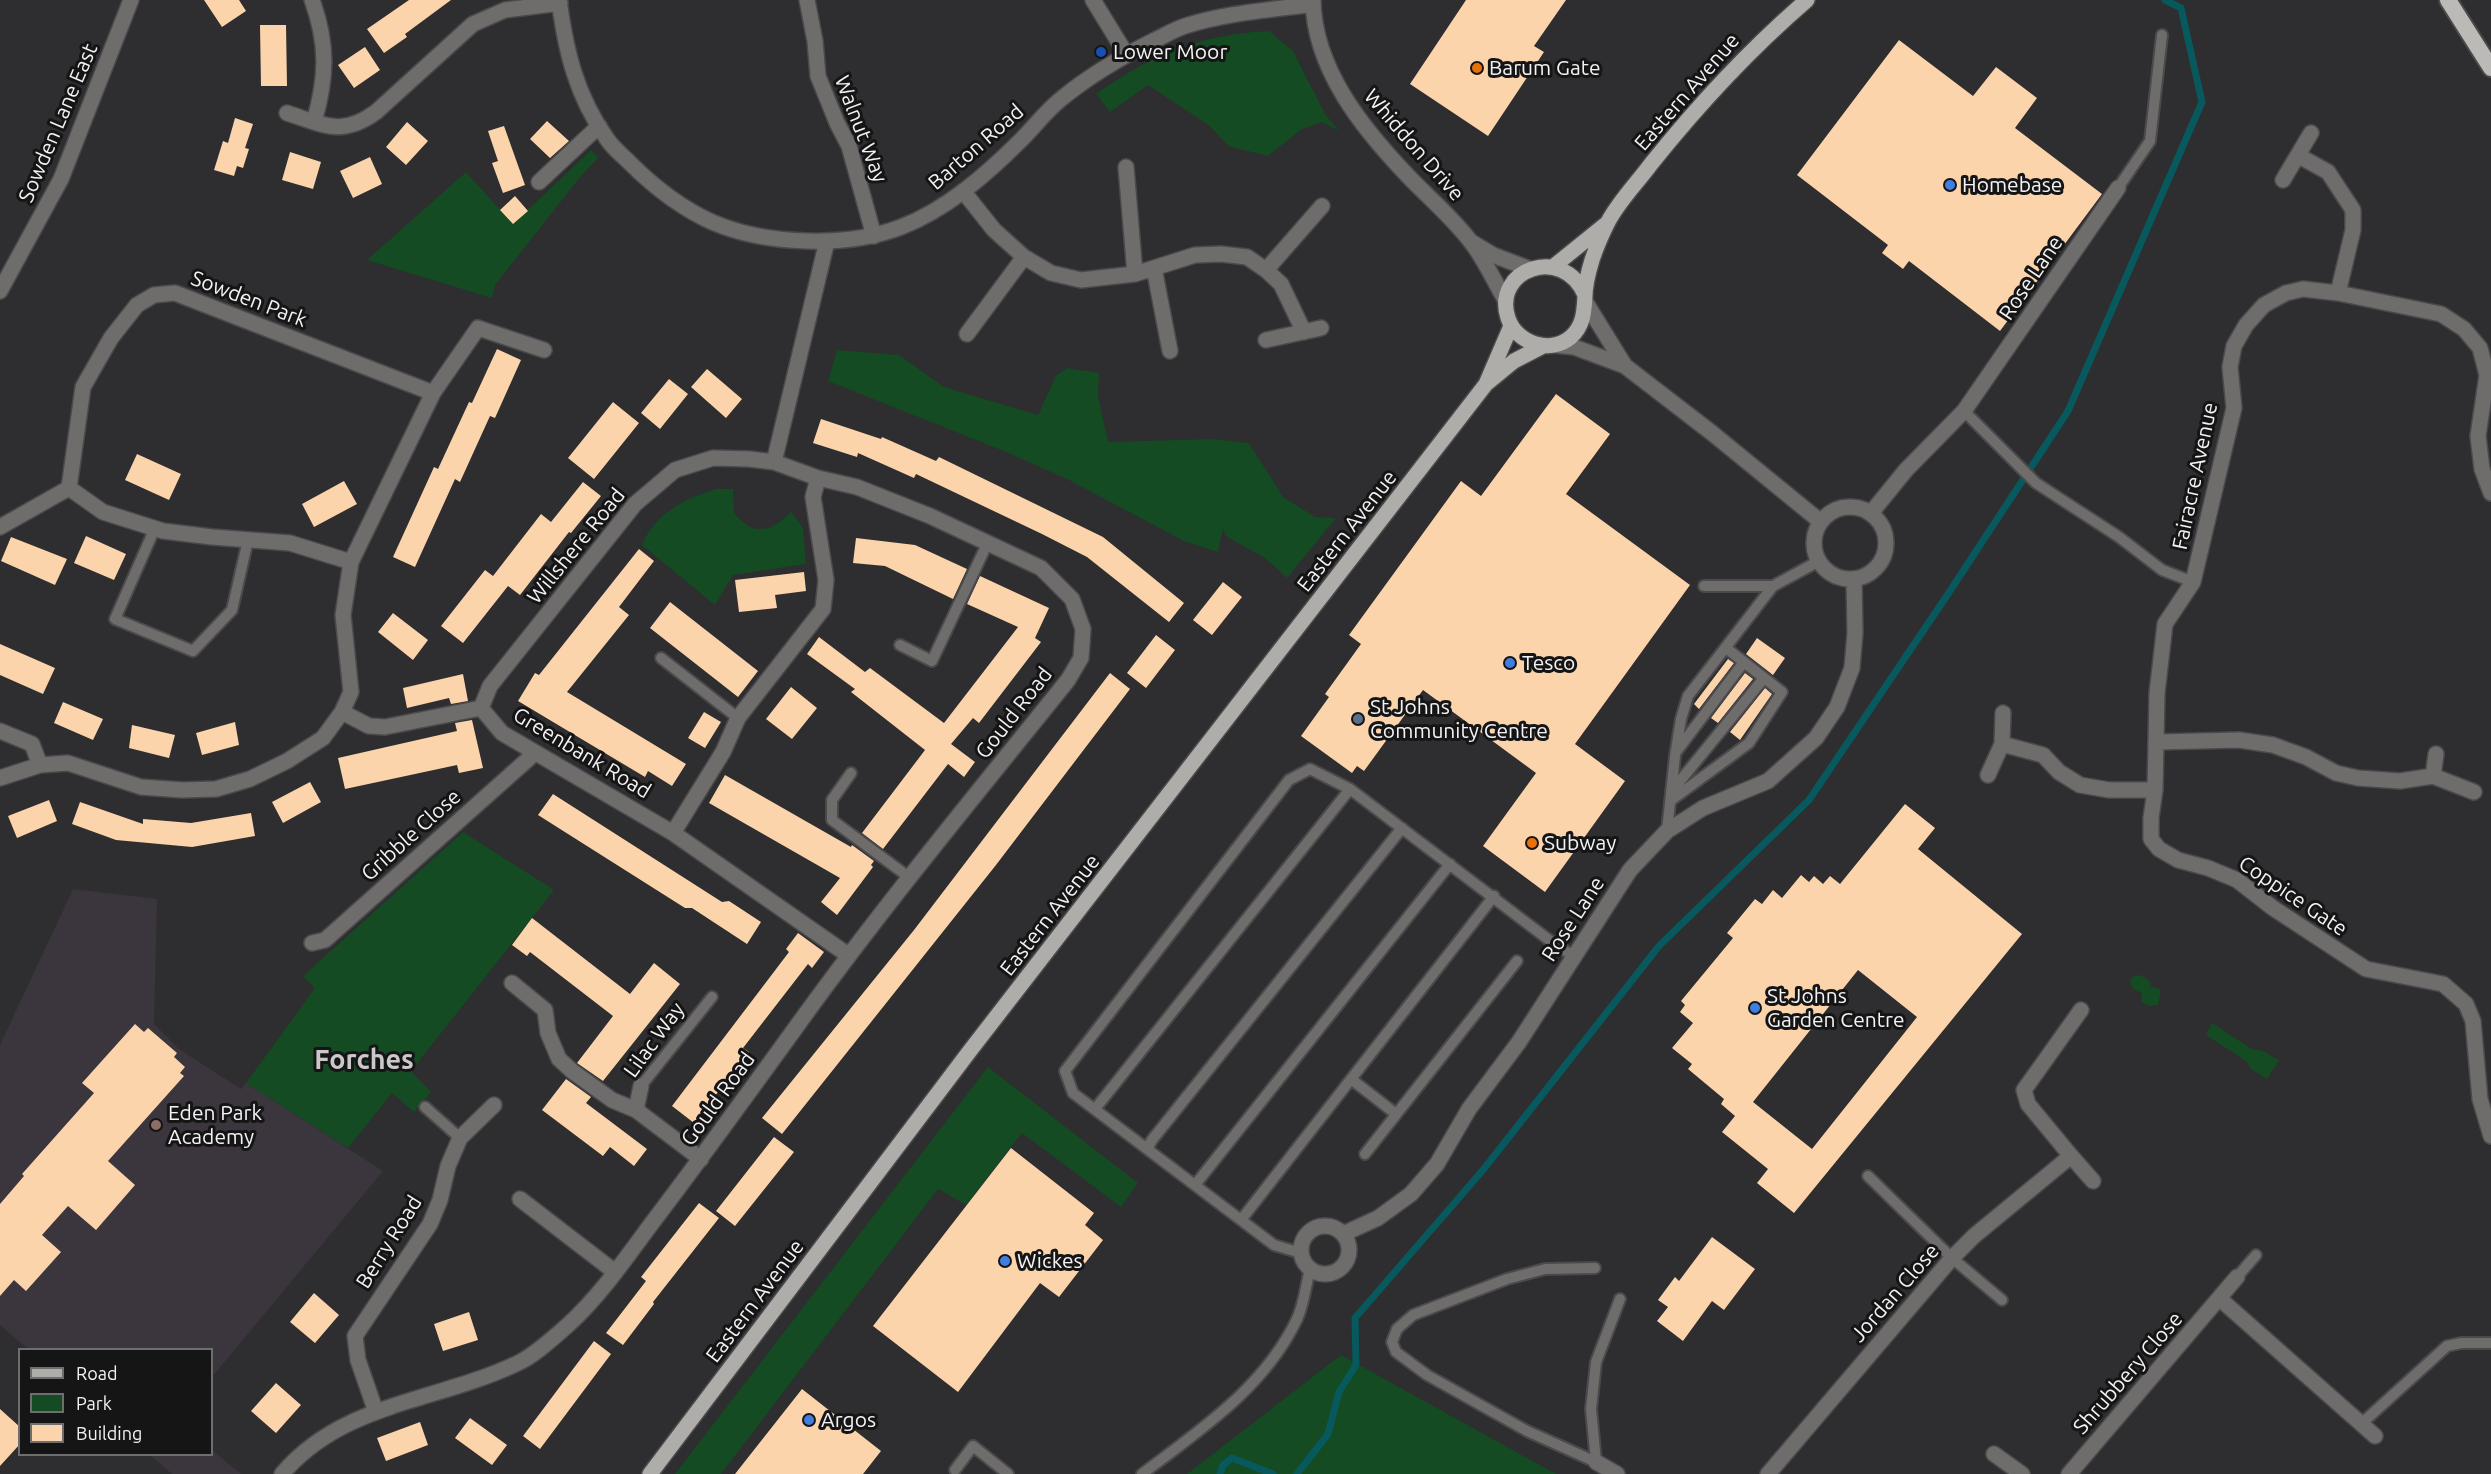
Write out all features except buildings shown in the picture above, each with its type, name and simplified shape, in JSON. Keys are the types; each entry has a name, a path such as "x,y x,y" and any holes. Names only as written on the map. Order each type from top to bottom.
{"highway":[{"path":"2448,0 2491,68"}],"main road":[{"name":"Eastern Avenue","path":"1554,266 1608,222 1695,109 1766,36 1808,0"},
{"name":"Eastern Avenue","path":"1585,299 1592,260 1608,222"},
{"path":"1554,266 1572,275 1580,285 1585,299 1583,322 1570,337 1548,346 1534,344 1517,334 1507,316 1506,301 1510,288 1530,269 1554,266"},
{"name":"Eastern Avenue","path":"1486,384 1511,326"},
{"name":"Eastern Avenue","path":"650,1474 969,1052 1486,384 1514,361 1548,346"}],"street":[{"name":"Sowden Lane East","path":"0,291 62,179 131,0"},
{"path":"312,0 320,20 326,61 322,95 314,122"},
{"name":"Walnut Way","path":"807,0 815,41 818,76 849,146 874,236"},
{"path":"1093,0 1126,54"},
{"path":"287,113 341,128 359,124 376,112 473,24 505,10 560,2"},
{"name":"Barton Road","path":"560,2 566,51 579,91 609,142 649,182 678,204 713,222 747,233 785,239 827,240 874,236 902,227 932,212 963,191 1019,142 1059,100 1099,70 1126,54 1183,27 1234,15 1313,2"},
{"name":"Whiddon Drive","path":"1313,2 1328,68 1343,96 1368,131 1401,169 1473,243 1506,301"},
{"path":"539,182 599,126"},
{"path":"2283,180 2311,133"},
{"path":"2299,156 2328,172 2353,210 2352,230 2338,293"},
{"path":"1126,167 1135,274"},
{"name":"Rose Lane","path":"1871,513 1906,470 1964,411 2118,188"},
{"path":"963,191 994,230 1024,257 1051,273 1081,280 1135,274 1195,255 1221,254 1247,257 1281,284 1304,332"},
{"path":"1266,270 1322,206"},
{"path":"774,462 804,346 827,240"},
{"name":"Whiddon Drive","path":"1473,243 1493,255 1530,269"},
{"path":"967,334 1024,257"},
{"path":"1154,268 1170,351"},
{"name":"Fairacre Avenue","path":"2193,582 2234,408 2230,368 2234,346 2246,325 2264,305 2286,293 2303,289 2338,293 2441,314 2464,329 2480,348 2487,375 2478,436 2482,469 2491,493"},
{"name":"Sowden Park","path":"69,488 82,387 111,338 137,305 154,295 175,293 197,300 433,393"},
{"path":"1585,299 1625,366"},
{"path":"0,778 40,765 68,763 141,787 182,790 216,789 250,779 287,761 323,738 342,712 351,692 343,615 351,562 433,393 478,328 544,350"},
{"path":"1266,340 1321,328"},
{"path":"1548,346 1574,348 1625,366 1821,522"},
{"name":"Willshere Road","path":"481,708 490,686 628,513 675,470 713,458 774,462 857,487 988,542 1041,568 1071,599 1083,630"},
{"path":"673,833 723,752 738,718 823,609 826,580 813,497 818,477"},
{"path":"0,528 69,488 103,512 155,528 212,537 290,543 351,562"},
{"path":"1849,507 1862,508 1871,513 1880,521 1885,532 1886,547 1883,559 1870,573 1854,579 1840,578 1828,571 1819,561 1815,551 1815,538 1821,522 1834,511 1849,507"},
{"name":"Rose Lane","path":"1342,1234 1378,1218 1411,1194 1437,1164 1469,1109 1519,1042 1630,870 1667,831 1702,808 1768,781 1816,738 1837,707 1852,668 1855,633 1854,579"},
{"name":"Coppice Gate","path":"2193,582 2165,624 2157,693 2157,742 2151,839 2159,849 2178,860 2208,868 2237,880 2273,908 2366,969 2443,984 2466,1004 2473,1021 2480,1099 2491,1136"},
{"name":"Gould Road","path":"282,1474 299,1454 336,1428 376,1412 479,1380 521,1362 569,1323 615,1272 701,1159 848,955 1068,680 1081,658 1083,630"},
{"path":"342,712 369,726 385,727 481,708"},
{"name":"Greenbank Road","path":"481,708 502,733 673,833 848,955"},
{"path":"1988,775 2002,744 2003,713"},
{"path":"0,731 32,744 40,765"},
{"path":"2157,742 2273,744 2336,772 2358,778 2400,781 2433,776 2474,792"},
{"path":"2002,744 2043,755 2059,772 2080,785 2109,790 2155,790"},
{"name":"Gribble Close","path":"312,943 325,940 535,753"},
{"path":"2433,776 2436,754"},
{"name":"Lilac Way","path":"512,983 545,1010 548,1033 559,1059 612,1100 636,1110 701,1159"},
{"path":"2081,1011 2024,1090 2028,1104 2093,1181"},
{"name":"Lilac Way","path":"636,1110 641,1086"},
{"name":"Berry Road","path":"376,1412 358,1360 355,1336 430,1224 440,1200 448,1166 460,1138 494,1105"},
{"name":"Jordan Close","path":"1768,1474 1952,1258 1974,1236 2071,1156"},
{"path":"520,1199 615,1272"},
{"path":"1330,1227 1342,1234 1348,1245 1349,1253 1344,1265 1329,1274 1321,1274 1310,1269 1301,1253 1302,1244 1307,1235 1313,1230 1330,1227"},
{"name":"Shrubbery Close","path":"2069,1474 2220,1299 2237,1276"},
{"path":"2220,1299 2375,1436"},
{"path":"1994,1454 2022,1474"},
{"path":"1596,1462 1617,1474"}],"lane":[{"name":"Rose Lane","path":"2118,188 2150,141 2162,35"},
{"path":"1964,411 2036,483 2119,537 2162,570 2193,582"},
{"path":"155,528 115,619 193,651 232,610 248,540"},
{"path":"900,645 932,661 988,542"},
{"path":"1667,831 1681,719 1688,696 1773,586 1819,561"},
{"path":"1704,586 1773,586"},
{"path":"1671,797 1749,743 1782,692 1726,648"},
{"path":"661,658 738,718"},
{"path":"1676,753 1744,662"},
{"path":"1671,797 1764,678"},
{"path":"1301,1253 1274,1245 1073,1093 1065,1071 1289,780 1310,769 1350,789 1557,946 1574,956"},
{"path":"851,773 832,800 832,820 910,878"},
{"path":"1095,1109 1350,789"},
{"path":"1147,1149 1402,828"},
{"path":"1195,1185 1450,864"},
{"path":"1241,1220 1494,896"},
{"path":"1365,1154 1517,962"},
{"name":"Lilac Way","path":"641,1086 712,997"},
{"path":"1351,1079 1396,1114"},
{"path":"425,1107 460,1138"},
{"path":"1868,1176 1952,1258 2002,1300"},
{"path":"2237,1276 2256,1255"},
{"path":"1595,1268 1545,1269 1507,1279 1413,1315 1397,1329 1392,1342 1396,1352 1427,1375 1527,1431 1596,1462 1591,1408 1596,1362 1620,1299"},
{"path":"1142,1474 1187,1442 1244,1393 1265,1371 1298,1318 1310,1269"},
{"path":"2361,1424 2447,1346 2461,1342 2491,1343"},
{"path":"955,1470 973,1446 1008,1474"}],"shaded area":[{"name":"Eden Park Academy","path":"73,889 157,899 154,1024 179,1049 241,1089 246,1083 383,1171 213,1376 213,1348 27,1348 0,1325 0,1045"},
{"path":"213,1451 241,1474 172,1474 151,1456 213,1456"}],"green space":[{"path":"1269,31 1293,51 1325,114 1339,131 1322,122 1302,129 1268,156 1228,146 1210,126 1148,85 1110,112 1096,94 1136,68 1177,49 1221,37"},
{"path":"591,150 598,158 581,176 495,285 492,298 367,260 466,172 513,224"},
{"path":"837,350 899,355 944,387 1038,415 1056,376 1067,368 1099,373 1098,396 1108,442 1213,439 1249,443 1283,497 1315,517 1336,518 1287,578 1265,558 1227,537 1223,529 1218,552 1184,541 1065,478 828,381"},
{"path":"716,489 733,489 734,513 741,521 756,529 776,524 791,512 803,528 806,564 733,575 715,605 642,545 655,524 673,508"},
{"path":"463,832 554,890 411,1071 431,1092 414,1112 392,1093 348,1148 246,1083 315,988 303,976"},
{"path":"2139,975 2151,983 2150,987 2161,991 2158,1005 2149,1006 2141,1002 2142,993 2133,989 2130,982 2132,977"},
{"path":"2212,1023 2252,1049 2263,1051 2279,1060 2267,1079 2251,1069 2246,1061 2206,1035"},
{"path":"988,1067 1138,1183 1121,1207 1022,1133 966,1205 938,1189 721,1474 675,1474"},
{"path":"1341,1355 1556,1474 1187,1474"}],"waterway":[{"path":"1297,1474 1328,1434 1339,1392 1356,1365 1355,1318 1483,1170 1659,946 1809,800 2068,411 2202,102 2181,8 2165,0"},
{"path":"1220,1474 1223,1465 1232,1458 1273,1474"}],"place":[{"name":"Lower Moor","path":"1101,52"},
{"name":"Barum Gate","path":"1477,68"},
{"name":"Homebase","path":"1950,185"},
{"name":"Tesco","path":"1510,663"},
{"name":"St Johns Community Centre","path":"1358,719"},
{"name":"Subway","path":"1532,843"},
{"name":"St Johns Garden Centre","path":"1755,1008"},
{"name":"Eden Park Academy","path":"156,1125"},
{"name":"Wickes","path":"1005,1261"},
{"name":"Argos","path":"809,1420"}],"district":[{"name":"Forches","path":"364,1060"}]}
